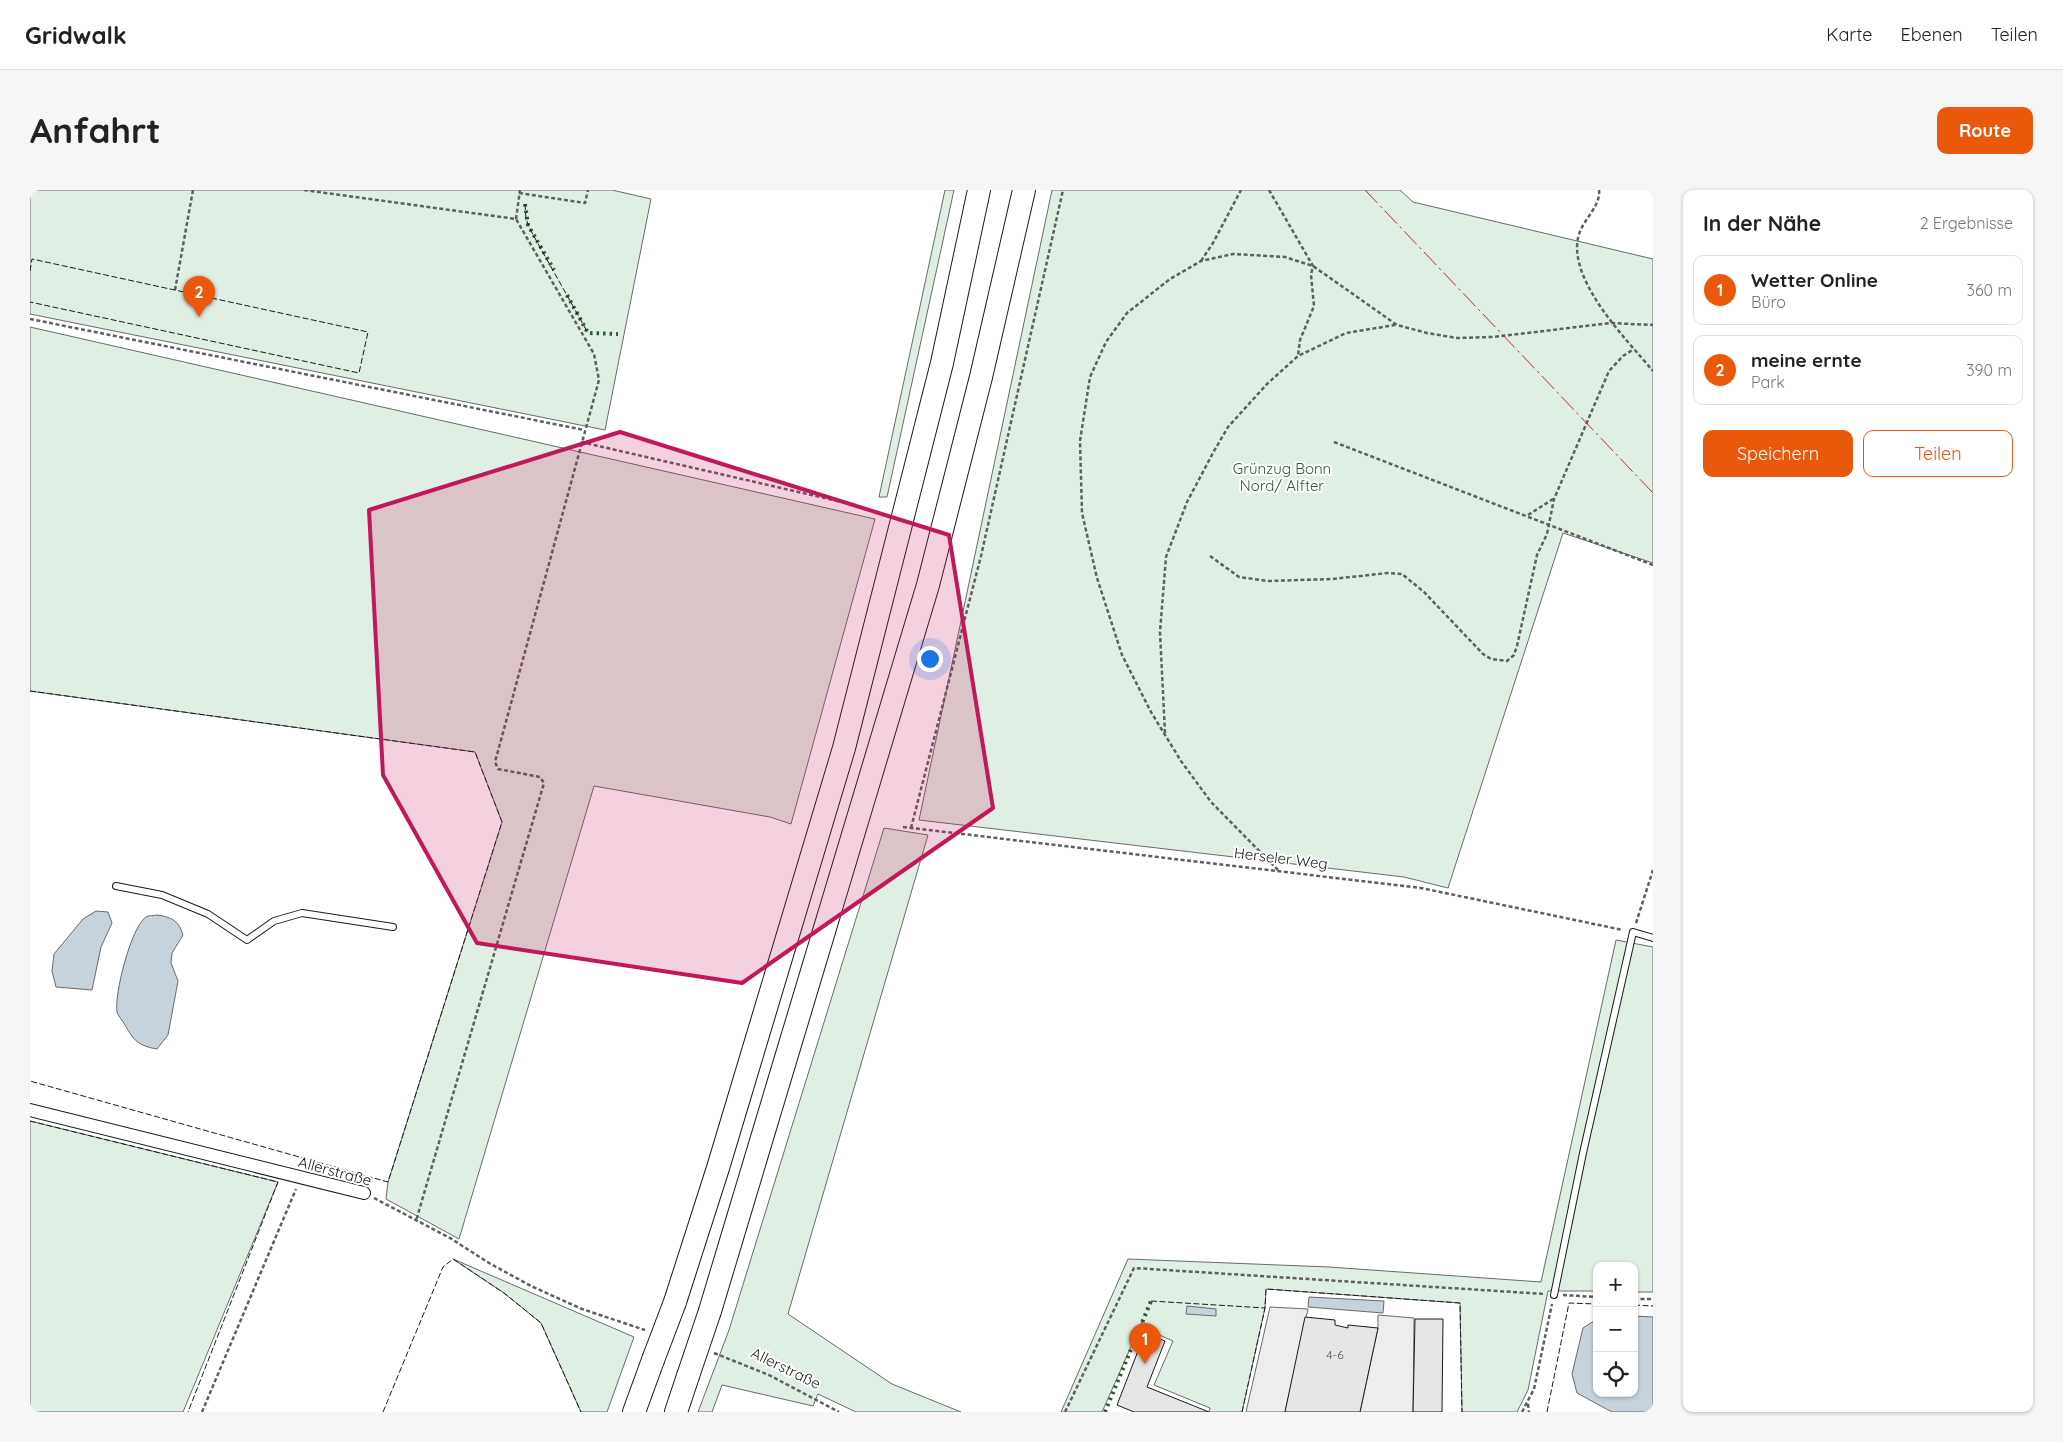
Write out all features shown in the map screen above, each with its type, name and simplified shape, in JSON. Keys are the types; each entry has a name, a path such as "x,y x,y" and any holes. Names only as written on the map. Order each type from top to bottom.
{"highway":[{"path":"634,1412 674,1302 718,1168 844,748 942,363 979,190"},
{"path":"676,1412 710,1311 928,585 981,378 1024,190"}],"street":[{"name":"Allerstraße","path":"30,1110 364,1193"}],"lane":[{"path":"116,886 162,895 208,914 248,940 274,921 302,913 393,927"},
{"path":"1554,1295 1583,1152 1634,932 1653,938"}],"path":[{"path":"175,290 193,190"},
{"path":"304,190 516,219"},
{"path":"416,1221 544,783 540,777 498,769 495,762 599,380 598,365 594,354 516,219 519,192 585,203 588,190"},
{"path":"910,828 981,556 1063,190"},
{"path":"1201,261 1213,244 1241,190"},
{"path":"1269,190 1313,266 1311,275 1314,306 1300,340 1298,356"},
{"path":"1599,190 1598,200 1581,227 1576,244 1579,259 1587,283 1611,323 1653,371"},
{"path":"1278,870 1211,802 1166,735 1122,655 1097,578 1082,513 1080,441 1090,377 1106,342 1127,312 1144,297 1201,261 1233,254 1260,254 1285,257 1313,266 1397,325"},
{"path":"30,319 584,430"},
{"path":"1166,735 1160,632 1166,557 1187,502 1228,427 1267,384 1298,356 1346,333 1397,325 1457,338 1611,323 1653,324"},
{"path":"1210,556 1239,578 1268,581 1332,579 1388,573 1402,574 1424,592 1483,654 1491,659 1507,661 1514,655 1517,646 1537,555 1547,534 1554,498 1609,371 1619,359 1634,349"},
{"path":"581,442 855,505"},
{"path":"1334,442 1653,565"},
{"path":"1527,516 1554,498"},
{"name":"Herseler Weg","path":"903,827 1421,888 1634,932"},
{"path":"1634,932 1653,870"},
{"path":"202,1412 297,1186 298,1177"},
{"name":"Allerstraße","path":"364,1193 531,1286 582,1309 639,1327"},
{"path":"1065,1412 1134,1268 1593,1297"},
{"path":"1522,1412 1534,1389 1554,1295"},
{"path":"1638,1299 1653,1299"},
{"name":"Allerstraße","path":"719,1355 769,1375 839,1412"},
{"path":"1528,1402 1529,1412"}],"highlighted area":[{"path":"620,432 949,535 993,808 742,983 477,943 383,775 369,510"}],"green space":[{"path":"30,190 612,190 651,199 605,430 30,314"},
{"path":"945,190 954,190 887,497 879,497"},
{"name":"Grünzug Bonn Nord/ Alfter","path":"1052,190 1400,190 1413,202 1653,259 1653,563 1563,533 1448,888 1404,877 919,820"},
{"path":"30,327 875,519 791,824 770,817 594,786 459,1239 386,1199 388,1182 502,822 475,752 30,691"},
{"path":"884,828 928,835 788,1314 892,1384 961,1412 856,1412 818,1394 813,1406 722,1385 712,1412 698,1412 729,1330"},
{"path":"1616,940 1653,947 1653,1292 1638,1292 1638,1262 1593,1262 1593,1291 1548,1291 1528,1390 1517,1412 1462,1412 1460,1303 1266,1289 1265,1308 1242,1412 1209,1412 1210,1408 1154,1385 1173,1341 1141,1327 1142,1322 1102,1412 1061,1412 1128,1259 1329,1267 1541,1282"},
{"path":"30,1121 278,1182 183,1412 30,1412"},
{"path":"453,1259 634,1337 607,1412 581,1412 541,1323 504,1293"}],"shaded area":[{"path":"96,911 108,912 112,923 101,947 92,990 56,987 52,971 54,954 83,919"},
{"path":"157,915 174,920 183,935 172,953 171,963 178,981 168,1035 157,1049 141,1044 134,1039 117,1012 117,1003 121,977 129,947 140,923 146,917"},
{"path":"1309,1297 1384,1301 1383,1313 1308,1307"},
{"path":"1187,1306 1216,1309 1216,1316 1186,1314"},
{"path":"1270,1307 1308,1309 1285,1412 1246,1412"},
{"path":"1378,1315 1414,1318 1413,1412 1360,1412 1378,1328"},
{"path":"1638,1316 1653,1317 1653,1412 1612,1412 1577,1393 1572,1374 1583,1328 1593,1322 1593,1397 1638,1397"}],"building":[{"path":"1305,1317 1335,1320 1335,1325 1348,1328 1348,1325 1378,1328 1360,1412 1285,1412"},
{"path":"1415,1319 1443,1319 1442,1412 1413,1412"},
{"path":"1145,1333 1165,1341 1147,1387 1209,1412 1134,1412 1117,1405"}],"hedge":[{"path":"525,204 528,225 554,270"},
{"path":"567,295 588,333 618,334"},
{"path":"1105,1412 1151,1301"}],"fence":[{"path":"525,204 526,219 531,231 588,333"},
{"path":"30,271 32,259 368,332 359,373 30,302"},
{"path":"30,691 475,752 502,822 388,1182 30,1081"},
{"path":"30,1121 278,1182 188,1412"},
{"path":"383,1412 443,1267 453,1259 504,1293 541,1323 581,1412"},
{"path":"1242,1412 1265,1308 1266,1289 1460,1303 1462,1412"},
{"path":"1151,1301 1265,1308"},
{"path":"1547,1412 1569,1303 1593,1304"},
{"path":"1638,1305 1653,1306"}],"power":[{"path":"1365,190 1653,493"}],"place":[{"name":"meine ernte","path":"199,317"},
{"name":"Wetter Online","path":"1145,1364"}]}
